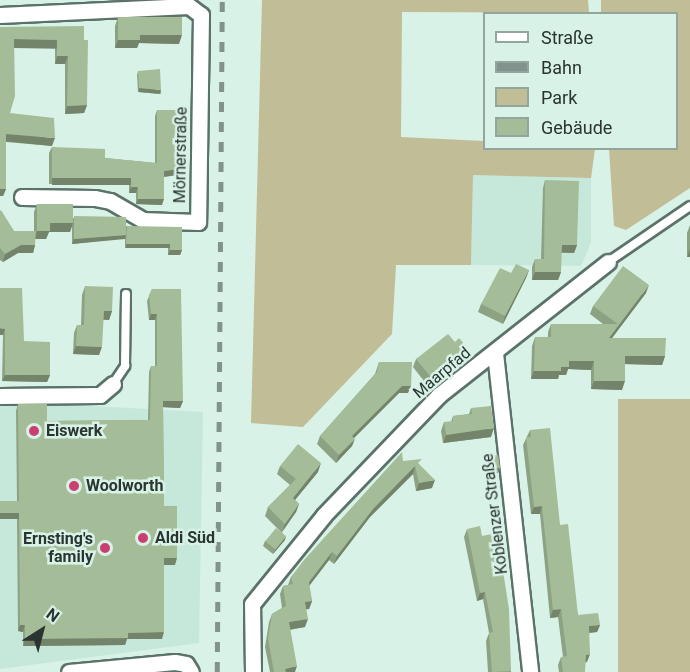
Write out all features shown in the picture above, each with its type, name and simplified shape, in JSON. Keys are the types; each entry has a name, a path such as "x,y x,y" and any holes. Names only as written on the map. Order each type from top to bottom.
{"street":[{"name":"Mörnerstraße","path":"0,15 189,6 201,15 198,222 143,220 110,201 94,198 22,196"},
{"name":"Maarpfad","path":"253,672 252,604 324,515 439,395 608,262"},
{"name":"Koblenzer Straße","path":"495,353 530,672"},
{"path":"0,396 100,395 113,384"},
{"path":"69,672 189,668"}],"lane":[{"name":"Maarpfad","path":"608,262 690,206"},
{"path":"113,384 125,366 126,294"}],"shaded area":[{"path":"473,175 591,178 591,243 581,266 471,265"},
{"path":"0,401 203,412 199,643 0,669"}],"green space":[{"path":"262,0 588,0 589,12 402,12 401,137 483,141 483,150 595,150 591,178 473,175 471,265 396,265 392,334 303,427 251,423"},
{"path":"601,0 690,0 690,188 626,230 614,226 609,150 678,150 678,12 601,12"},
{"path":"618,399 690,399 690,672 618,672"}],"building":[{"path":"118,17 182,17 182,35 140,35 140,40 118,40"},
{"path":"84,26 84,40 88,40 87,105 67,106 68,56 57,56 57,40 14,39 15,96 10,113 54,118 55,138 6,134 6,189 0,189 0,27"},
{"path":"160,69 161,90 139,88 138,71"},
{"path":"157,110 183,110 187,168 164,171 164,199 138,199 138,187 131,187 131,178 52,178 52,147 105,149 105,158 157,163"},
{"path":"545,180 579,181 577,245 562,245 561,272 535,272 535,259 544,259"},
{"path":"37,204 73,204 73,223 50,223 50,231 37,231"},
{"path":"1,210 14,231 36,231 35,245 21,245 5,254 0,248"},
{"path":"74,216 126,217 126,235 74,239"},
{"path":"127,226 182,227 182,250 170,250 170,244 126,244"},
{"path":"516,264 529,270 505,316 481,304 500,268 511,273"},
{"path":"623,266 649,285 609,338 666,338 665,356 625,356 625,381 594,381 594,361 569,361 569,367 561,367 561,371 534,371 535,337 551,337 551,324 618,324 593,306"},
{"path":"85,286 113,287 112,311 104,311 102,347 76,346 77,325 84,325"},
{"path":"0,288 22,288 24,341 50,342 50,375 5,375 5,329 0,328"},
{"path":"152,289 181,289 183,401 163,401 164,506 177,506 177,558 164,558 164,632 128,633 128,638 25,639 25,625 20,625 19,513 0,513 0,501 19,501 18,404 47,404 47,421 150,420 151,366 157,366 157,314 151,314 149,295"},
{"path":"448,334 455,342 459,338 467,347 430,376 416,359"},
{"path":"379,362 412,362 411,386 402,386 352,436 355,439 339,455 320,436 377,372"},
{"path":"491,406 494,428 446,435 444,422 453,421 453,416 472,414 471,408"},
{"path":"550,428 560,525 568,524 578,615 598,613 600,625 589,626 590,654 586,655 585,672 563,672 561,657 567,656 561,609 553,610 542,506 534,507 526,437 531,437 530,430"},
{"path":"298,444 321,463 293,498 299,504 285,524 268,507 296,479 280,466"},
{"path":"402,452 403,461 422,459 418,463 435,480 419,483 415,466 373,509 337,556 332,552 309,582 312,601 305,602 308,619 289,622 297,666 285,669 286,672 274,672 268,639 272,614 286,606 283,586 293,584 291,577 304,560"},
{"path":"498,455 500,468 490,469 488,457"},
{"path":"480,526 482,536 497,533 509,609 511,671 492,672 489,633 493,632 485,592 480,593 467,529"},
{"path":"276,528 286,536 275,549 265,541"}],"railway":[{"path":"217,672 222,0"}],"place":[{"name":"Eiswerk","path":"34,431"},
{"name":"Woolworth","path":"74,486"},
{"name":"Aldi Süd","path":"143,538"},
{"name":"Ernsting's family","path":"105,548"}]}
